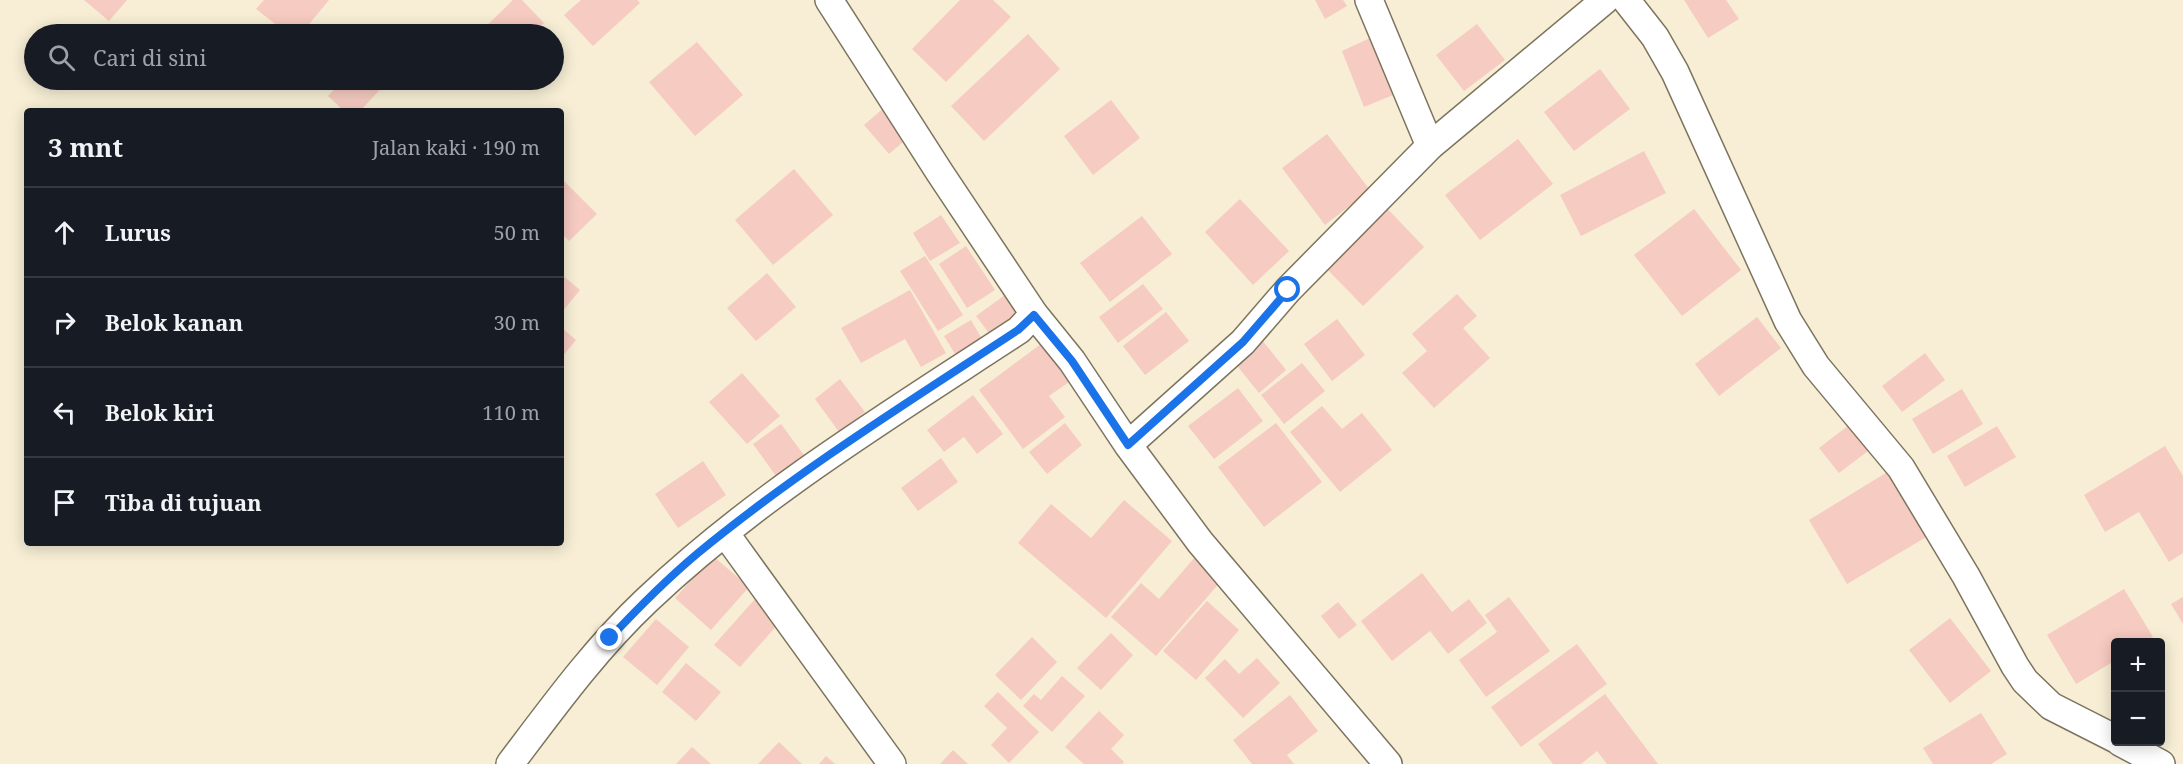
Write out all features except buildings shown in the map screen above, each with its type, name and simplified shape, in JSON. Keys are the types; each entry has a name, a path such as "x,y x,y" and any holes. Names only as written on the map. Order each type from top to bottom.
{"street":[{"path":"829,0 1034,315 1072,361 1128,445 1200,542 1388,764"},
{"path":"1369,0 1431,146"},
{"path":"1128,445 1243,342 1288,290 1431,146 1605,0"},
{"path":"1626,0 1655,37 1675,72 1788,321 1816,366 1901,468 1966,576 2014,666 2030,687 2051,706 2111,737"},
{"path":"510,764 569,686 610,638 645,601 698,553 828,454 1018,330 1034,315"},
{"path":"725,533 892,764"},
{"path":"2129,746 2161,764"}],"route":[{"path":"610,638 645,601 698,553 828,454 1018,330 1034,315 1072,361 1128,445 1243,342 1288,290"}]}
